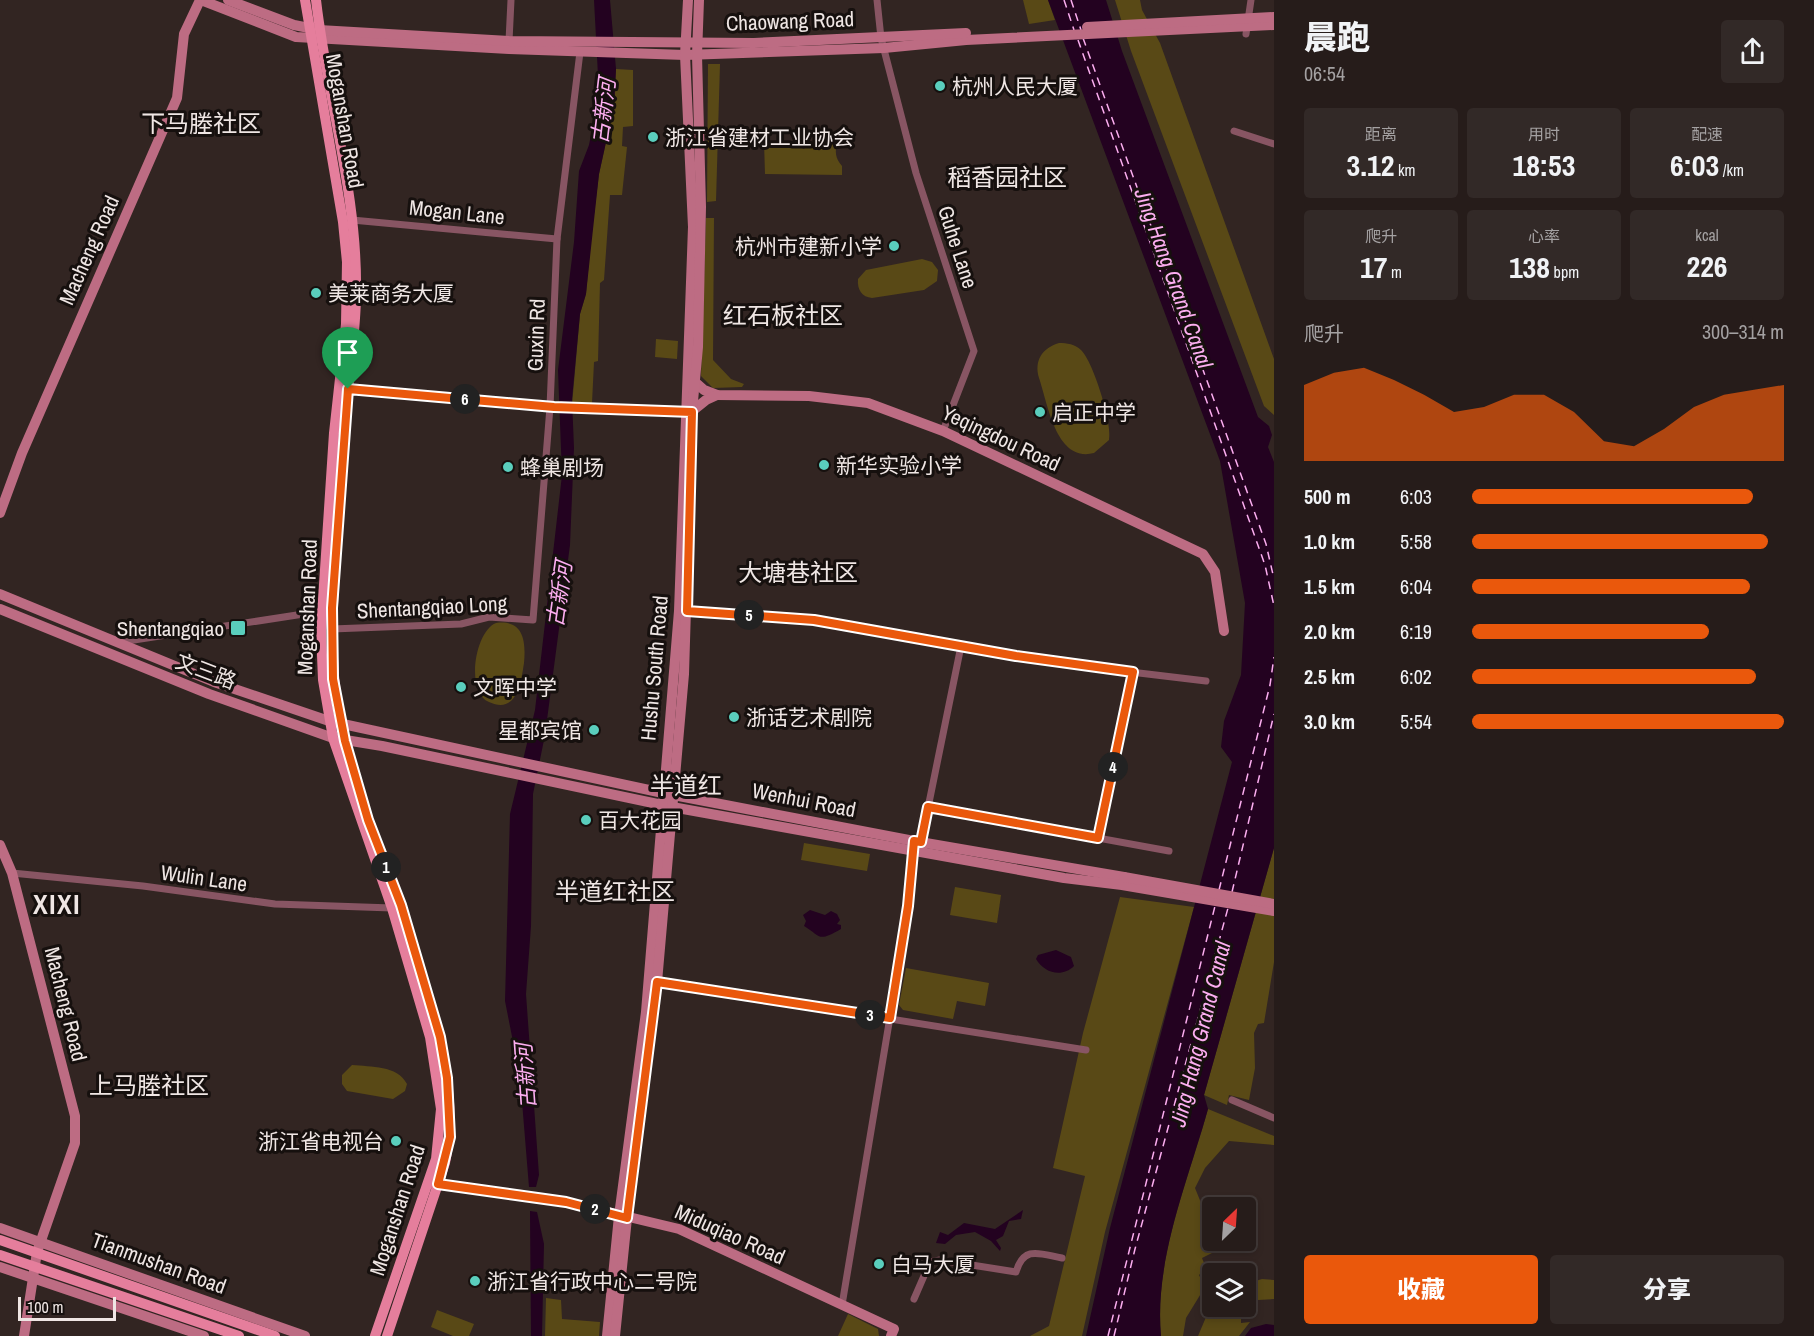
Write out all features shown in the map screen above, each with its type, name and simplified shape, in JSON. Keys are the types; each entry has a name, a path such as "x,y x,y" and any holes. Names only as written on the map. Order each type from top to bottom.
{"main road":[{"path":"201,0 296,37 315,33"},
{"name":"Macheng Road","path":"0,513 22,453 177,98 184,34 201,0"},
{"path":"228,0 315,33"},
{"name":"Moganshan Road","path":"304,0 315,33 352,220 356,296 343,388 323,611 323,680 333,738 392,908 430,1037 441,1109 433,1184 387,1336"},
{"name":"Moganshan Road","path":"316,0 315,33 347,262 332,629 333,679 340,723 368,820 401,905 440,1037 447,1078 450,1137 375,1336"},
{"name":"Hushu South Road","path":"615,1336 623,1217 687,611 688,412 695,382 701,207 691,55 686,43 688,0"},
{"name":"Hushu South Road","path":"607,1336 657,982 679,611 688,412 693,227 691,55 698,43 699,0"},
{"name":"Chaowang Road","path":"1247,26 1274,17"},
{"name":"Chaowang Road","path":"315,33 509,41 691,55 966,37 1208,25 1274,25"},
{"name":"Chaowang Road","path":"315,33 580,51 593,47"},
{"name":"Chaowang Road","path":"617,48 686,43 882,43"},
{"name":"Yeqingdou Road","path":"695,382 704,390 717,395 809,396 868,403 944,431 1203,554 1215,572 1224,631"},
{"path":"688,412 717,395"},
{"name":"Wenhui Road","path":"0,594 214,682 329,721 519,769"},
{"name":"文三路","path":"0,609 209,694 333,738"},
{"name":"Wenhui Road","path":"333,738 519,769 668,800 1274,910"},
{"name":"Macheng Road","path":"0,845 12,873 75,1116 75,1143 59,1194 38,1247 24,1336"},
{"name":"Wenhui Road","path":"1123,881 1274,904"},
{"name":"Miduqiao Road","path":"433,1184 566,1202 623,1217 679,1228 894,1329 891,1336"},
{"name":"Tianmushan Road","path":"0,1228 38,1247 275,1336"},
{"name":"Tianmushan Road","path":"0,1240 38,1247 305,1336"},
{"name":"Tianmushan Road","path":"0,1255 33,1273 204,1336"},
{"name":"Tianmushan Road","path":"0,1267 33,1273 239,1336"}],"street":[{"path":"509,41 511,0"},
{"name":"Guhe Lane","path":"877,0 882,43 916,173 974,351 944,431"},
{"path":"1247,26 1251,0"},
{"name":"Guxin Rd","path":"533,620 552,407 557,239 580,51"},
{"path":"1234,131 1274,144"},
{"name":"Mogan Lane","path":"352,220 557,239"},
{"path":"343,388 552,407 688,412"},
{"path":"115,642 323,611"},
{"path":"687,611 814,620 1072,665 1206,681"},
{"name":"Shentangqiao Long","path":"332,629 461,624 489,617 533,620"},
{"path":"842,1305 890,1018 916,845 928,807 961,646"},
{"path":"1098,838 1133,672"},
{"path":"928,807 1169,851"},
{"name":"Wulin Lane","path":"12,873 143,886 274,904 392,908"},
{"path":"657,982 1086,1050"},
{"path":"1232,1100 1274,1118"},
{"path":"914,1299 930,1262 940,1260 1016,1272 1020,1259 1025,1255 1033,1253 1062,1258"}],"shaded area":[{"path":"1023,0 1048,0 1055,20 1029,24"},
{"path":"1115,0 1140,0 1142,10 1160,43 1274,359 1274,415 1264,406 1131,51"},
{"path":"708,64 720,64 716,201 707,202"},
{"path":"616,69 633,70 633,126 623,127 622,146 627,147 622,195 610,195 604,280 600,283 598,361 594,362 592,403 584,406 572,405 580,314 586,294 599,174 614,106"},
{"path":"764,142 789,142 804,149 809,143 837,142 836,155 842,166 842,175 765,174"},
{"path":"706,218 714,218 713,360 731,379 744,384 742,387 713,388 701,376"},
{"path":"922,259 932,262 938,270 937,281 924,290 872,298 865,296 859,290 858,279 866,270"},
{"path":"656,339 678,341 677,359 655,357"},
{"path":"1059,343 1076,346 1086,356 1101,394 1108,421 1109,440 1094,453 1081,454 1071,449 1062,441 1050,416 1039,378 1038,366 1044,352"},
{"path":"496,623 505,623 518,628 524,647 523,671 516,694 506,704 498,705 482,696 477,687 475,675 478,649 489,628"},
{"path":"804,843 870,854 867,871 801,860"},
{"path":"1274,848 1274,962 1264,1023 1258,1024 1254,1033 1255,1068 1249,1100 1229,1095 1227,1105 1204,1095"},
{"path":"955,887 1001,895 997,923 950,915"},
{"path":"1120,897 1194,907 1105,1232 1082,1336 1030,1336 1049,1326 1085,1176 1053,1168 1083,1033"},
{"path":"906,968 989,983 985,1006 957,1001 953,1019 903,1010 899,1005"},
{"path":"352,1065 383,1068 397,1073 407,1084 405,1091 393,1099 347,1091 342,1084 342,1075"},
{"path":"1208,1109 1274,1136 1274,1145 1229,1141 1205,1168 1195,1188 1202,1205 1202,1251 1216,1251 1202,1258 1204,1263 1202,1263 1202,1272 1199,1275 1202,1281 1202,1292 1186,1318 1183,1336 1161,1336 1160,1307 1163,1279 1182,1192"},
{"path":"1274,1280 1274,1299 1258,1300 1256,1281"},
{"path":"546,1298 561,1300 562,1319 600,1322 599,1336 545,1336"},
{"path":"437,1310 474,1324 469,1336 453,1336 431,1327"},
{"path":"848,1314 878,1329 879,1336 838,1336"},
{"path":"1206,1317 1241,1317 1241,1323 1250,1322 1239,1336 1198,1336"}],"water":[{"name":"古新河","path":"594,0 610,0 616,69 614,106 599,174 586,294 580,314 572,399 574,448 570,545 545,735 533,794 531,926 526,994 539,1175 536,1187 529,1187 520,1077 505,1001 510,814 535,710 562,475 558,370 574,242 579,171 589,145 599,94"},
{"name":"Jing Hang Grand Canal","path":"1048,0 1106,0 1122,51 1258,417 1269,426 1272,435 1268,447 1274,462 1274,848 1204,1095 1208,1109 1174,1221 1163,1279 1160,1307 1161,1336 1086,1336 1110,1228 1232,762 1221,747 1224,721 1241,675 1245,603 1220,461"},
{"path":"810,910 825,915 831,911 837,914 840,920 837,924 841,925 841,929 823,937 817,935 804,926 806,921 803,915"},
{"path":"1056,950 1071,957 1074,966 1059,973 1048,971 1039,964 1036,959 1038,955"},
{"path":"1023,1210 1021,1219 1009,1221 1003,1236 996,1240 1001,1248 1000,1251 991,1241 975,1232 956,1235 945,1244 936,1243 940,1232 948,1235 964,1223 995,1229"},
{"path":"530,1211 537,1212 544,1244 542,1336 531,1336"},
{"path":"1266,1324 1274,1325 1274,1336 1245,1336 1251,1328"}],"ferry route":[{"path":"1064,0 1074,30"},
{"path":"1071,0 1081,30"},
{"path":"1083,38 1266,544 1274,579"},
{"path":"1078,40 1265,565 1274,606"},
{"path":"1219,890 1270,685 1274,657"},
{"path":"1232,892 1274,714"},
{"path":"1108,1336 1215,906"},
{"path":"1114,1336 1135,1249 1228,908"}],"place":[{"name":"杭州人民大厦","path":"940,86"},
{"name":"浙江省建材工业协会","path":"653,137"},
{"name":"杭州市建新小学","path":"894,246"},
{"name":"美莱商务大厦","path":"316,293"},
{"name":"启正中学","path":"1040,412"},
{"name":"新华实验小学","path":"824,465"},
{"name":"蜂巢剧场","path":"508,467"},
{"name":"Shentangqiao","path":"238,628"},
{"name":"文晖中学","path":"461,687"},
{"name":"浙话艺术剧院","path":"734,717"},
{"name":"星都宾馆","path":"594,730"},
{"name":"百大花园","path":"586,820"},
{"name":"浙江省电视台","path":"396,1141"},
{"name":"白马大厦","path":"879,1264"},
{"name":"浙江省行政中心二号院","path":"475,1281"}],"district":[{"name":"下马塍社区","path":"201,123"},
{"name":"稻香园社区","path":"1007,177"},
{"name":"红石板社区","path":"783,315"},
{"name":"大塘巷社区","path":"798,572"},
{"name":"半道红","path":"686,785"},
{"name":"半道红社区","path":"615,891"},
{"name":"XIXI","path":"57,904"},
{"name":"上马塍社区","path":"149,1085"}],"route":[{"path":"348,389 554,407 692,412 687,611 814,620 1016,656 1133,672 1098,838 928,807 921,842 914,841 908,906 890,1018 657,982 627,1218 566,1202 438,1184 450,1137 447,1078 440,1037 401,905 368,820 340,723 333,679 332,608 348,389"}]}
